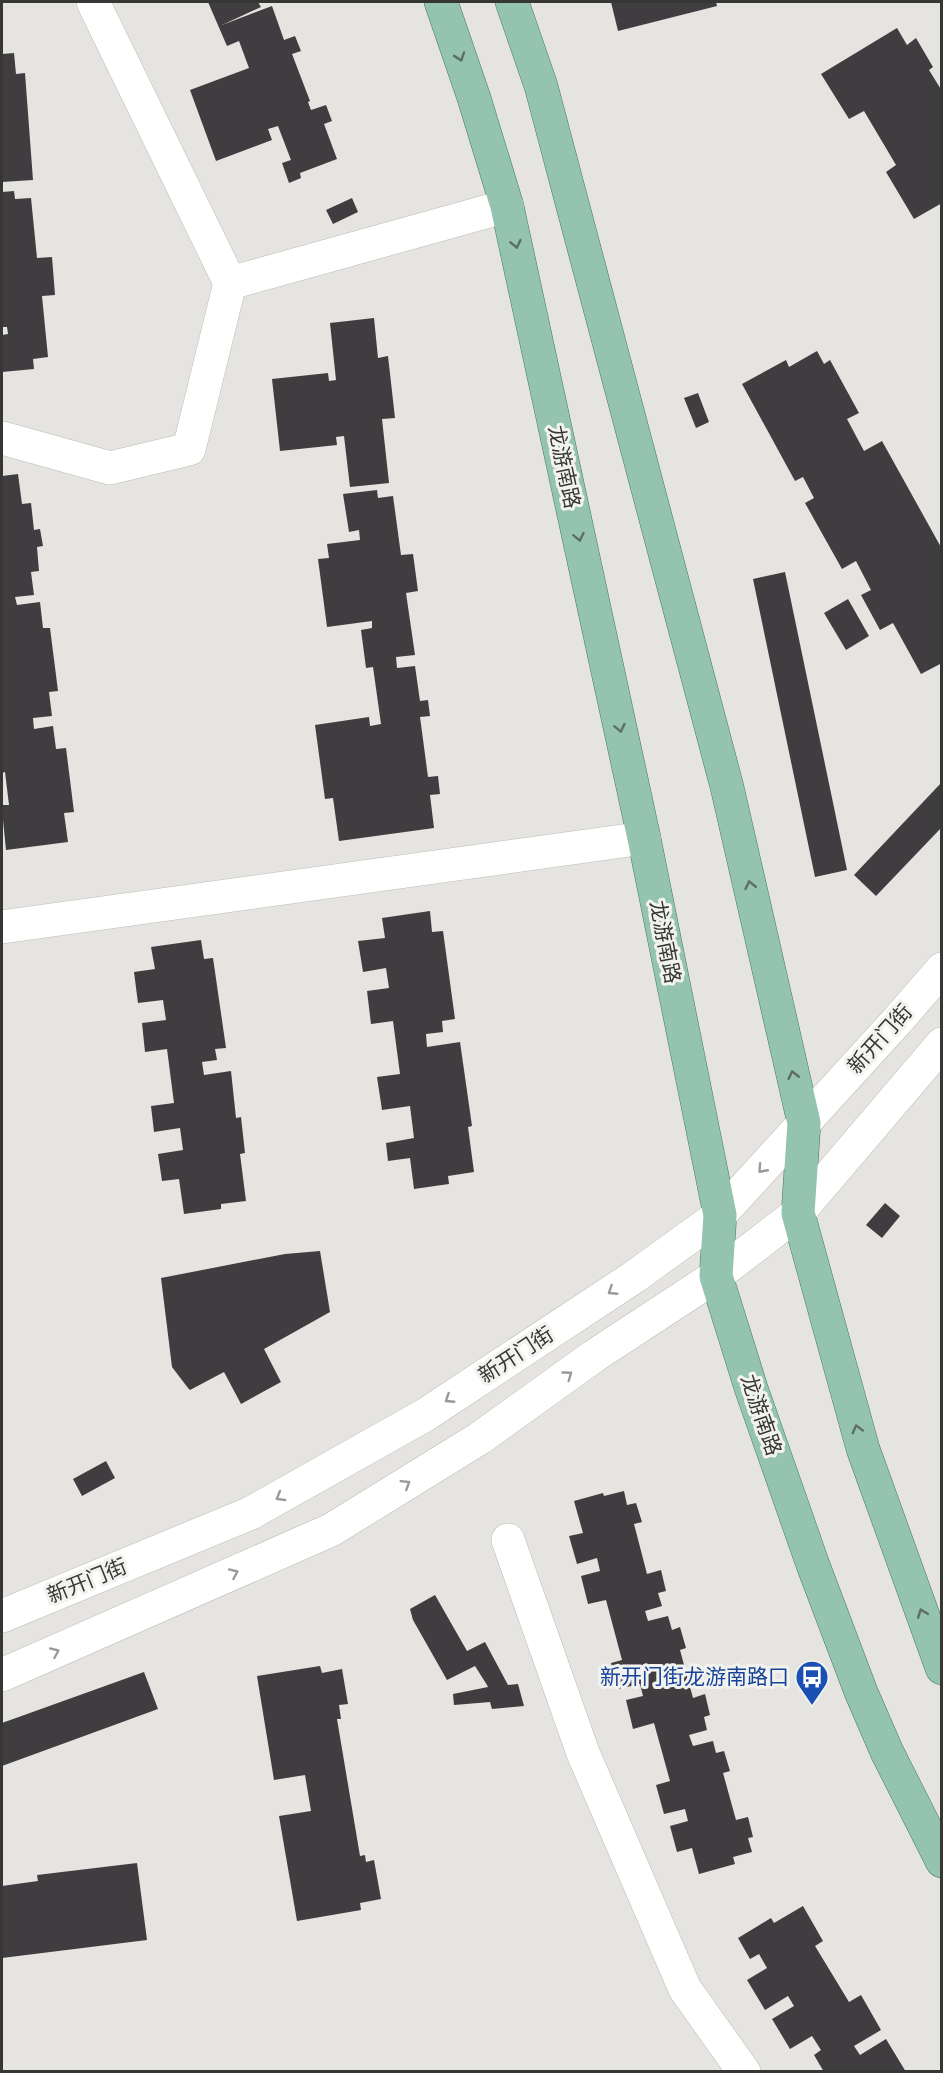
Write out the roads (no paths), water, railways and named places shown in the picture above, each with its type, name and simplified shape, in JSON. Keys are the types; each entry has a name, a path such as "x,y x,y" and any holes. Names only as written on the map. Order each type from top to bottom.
{"main road":[{"name":"龙游南路","path":"441,2 474,98 507,206 644,838 720,1215 716,1276 751,1388 853,1671 887,1752 942,1861"},
{"path":"512,2 541,86 727,787 804,1123 798,1213 863,1449 942,1668"}],"street":[{"path":"2,438 110,468 189,449 230,283 93,2"},
{"path":"230,283 507,206"},
{"path":"2,927 644,838"},
{"name":"新开门街","path":"2,1616 251,1513 425,1415 634,1277 720,1215 942,969"},
{"path":"2,1676 331,1530 480,1438 594,1356 716,1276 798,1213 942,1044"},
{"path":"508,1540 583,1753 685,1989 744,2072"}],"place":[{"name":"新开门街龙游南路口","path":"812,1706"}]}
